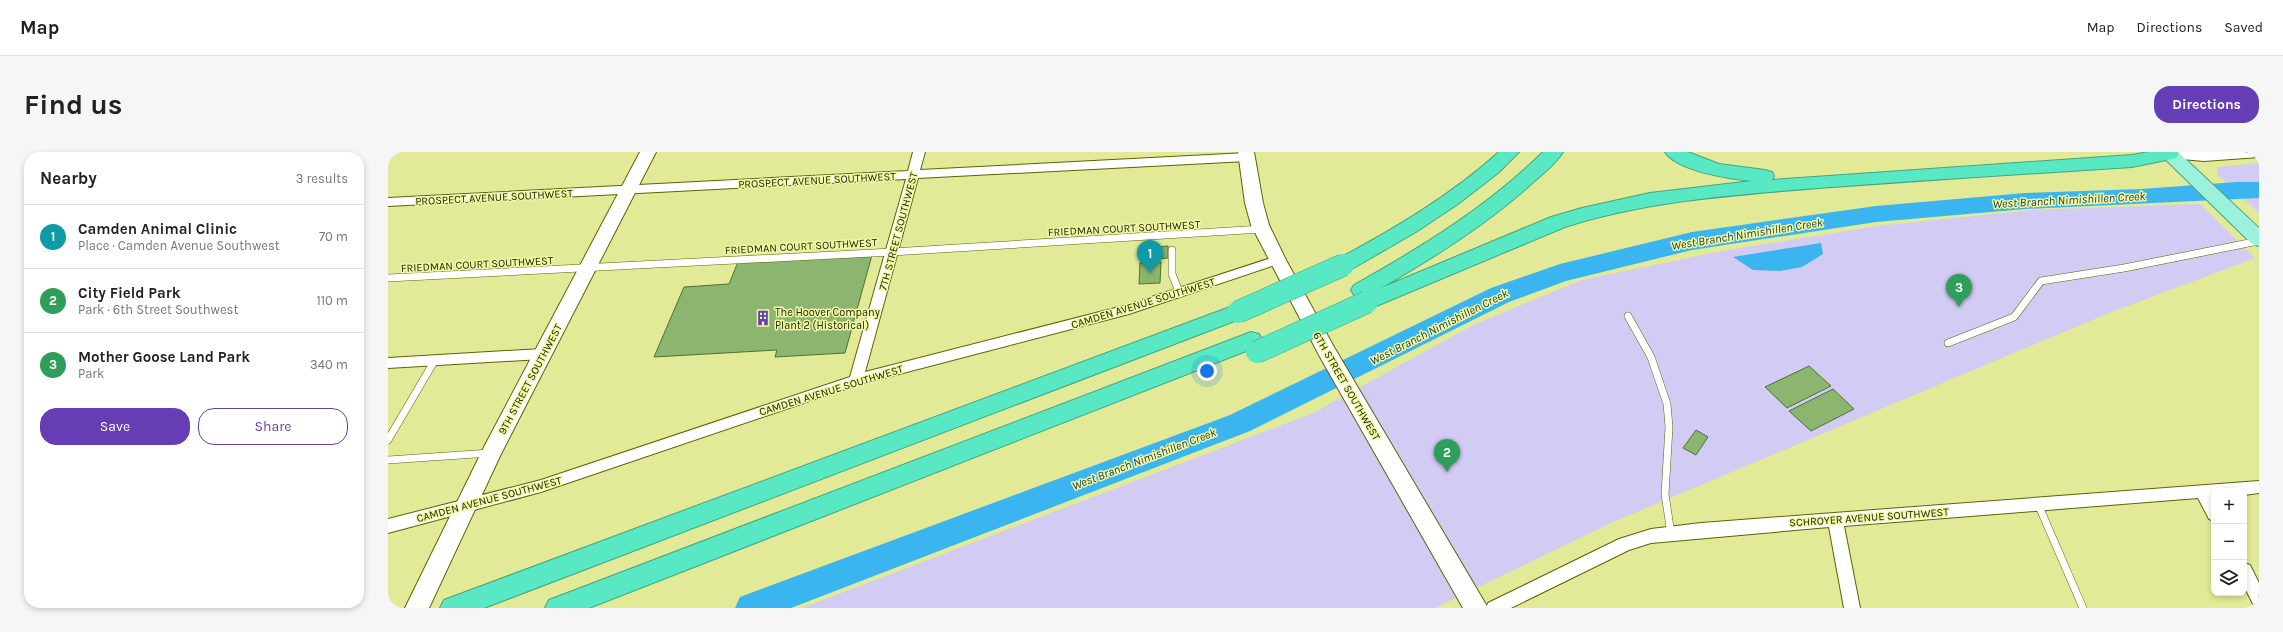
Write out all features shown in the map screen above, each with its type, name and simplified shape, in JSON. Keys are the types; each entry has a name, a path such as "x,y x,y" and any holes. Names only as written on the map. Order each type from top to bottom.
{"highway":[{"path":"453,608 1238,312 1343,265 1415,225 1461,193 1510,152"},
{"path":"1364,296 1414,260 1480,216 1527,179 1554,152"},
{"path":"1674,152 1695,162 1722,171 1738,174 1781,176 2091,152"},
{"path":"558,608 986,444 1081,422 1364,296 1558,222 1602,208 1652,198 1887,177 2132,161 2166,153"}],"main road":[{"path":"2166,153 2191,174 2259,240"}],"street":[{"name":"9TH STREET SOUTHWEST","path":"417,608 491,453 648,152"},
{"name":"7TH STREET SOUTHWEST","path":"856,380 919,152"},
{"path":"2166,153 2214,154 2259,152"},
{"name":"PROSPECT AVENUE SOUTHWEST","path":"388,202 913,175 1247,154"},
{"name":"6TH STREET SOUTHWEST","path":"1247,154 1254,203 1262,229 1277,260 1327,352 1476,608"},
{"name":"CAMDEN AVENUE SOUTHWEST","path":"388,526 541,486 856,380 1129,309 1180,294 1277,260"},
{"path":"388,363 542,354"},
{"name":"SCHROYER AVENUE SOUTHWEST","path":"1494,608 1624,544 1651,536 2259,487"},
{"path":"2202,491 2211,508"},
{"path":"1835,520 1852,608"},
{"path":"2247,576 2259,599"}],"lane":[{"name":"FRIEDMAN COURT SOUTHWEST","path":"388,278 892,252 1262,229"},
{"path":"1948,343 2014,317 2041,281 2124,268 2259,240"},
{"path":"1172,250 1172,274 1180,294"},
{"path":"1628,316 1652,357 1667,404 1669,427 1665,494 1671,534"},
{"path":"388,440 435,360"},
{"path":"388,460 491,453"},
{"path":"2038,504 2084,608"}],"shaded area":[{"path":"2259,163 2259,213 2217,174 2217,167"},
{"path":"2200,204 2255,258 2109,313 1613,522 1435,608 802,608 1313,413 1475,324 1582,280 1722,251 1877,226 2032,210"}],"water":[{"path":"1821,243 1823,254 1802,267 1780,271 1753,270 1733,257"}],"building":[{"path":"1168,246 1168,258 1157,259 1158,247"},
{"name":"The Hoover Company Plant 2 (Historical)","path":"872,255 845,353 775,357 777,350 654,357 684,287 729,284 738,262"},
{"path":"1161,262 1160,283 1139,284 1140,263"},
{"path":"1809,366 1831,386 1787,408 1765,387"},
{"path":"1833,389 1854,409 1811,431 1789,411"},
{"path":"1696,430 1708,437 1696,455 1683,448"}],"waterway":[{"name":"West Branch Nimishillen Creek","path":"752,608 1240,423 1361,365 1500,295 1560,273 1692,241 1876,214 2025,201 2141,197 2237,190 2259,190"}],"place":[{"name":"Camden Animal Clinic","path":"1150,273"},
{"name":"Mother Goose Land Park","path":"1959,307"},
{"name":"The Hoover Company Plant 2 (Historical)","path":"763,318"},
{"name":"City Field Park","path":"1447,472"}]}
